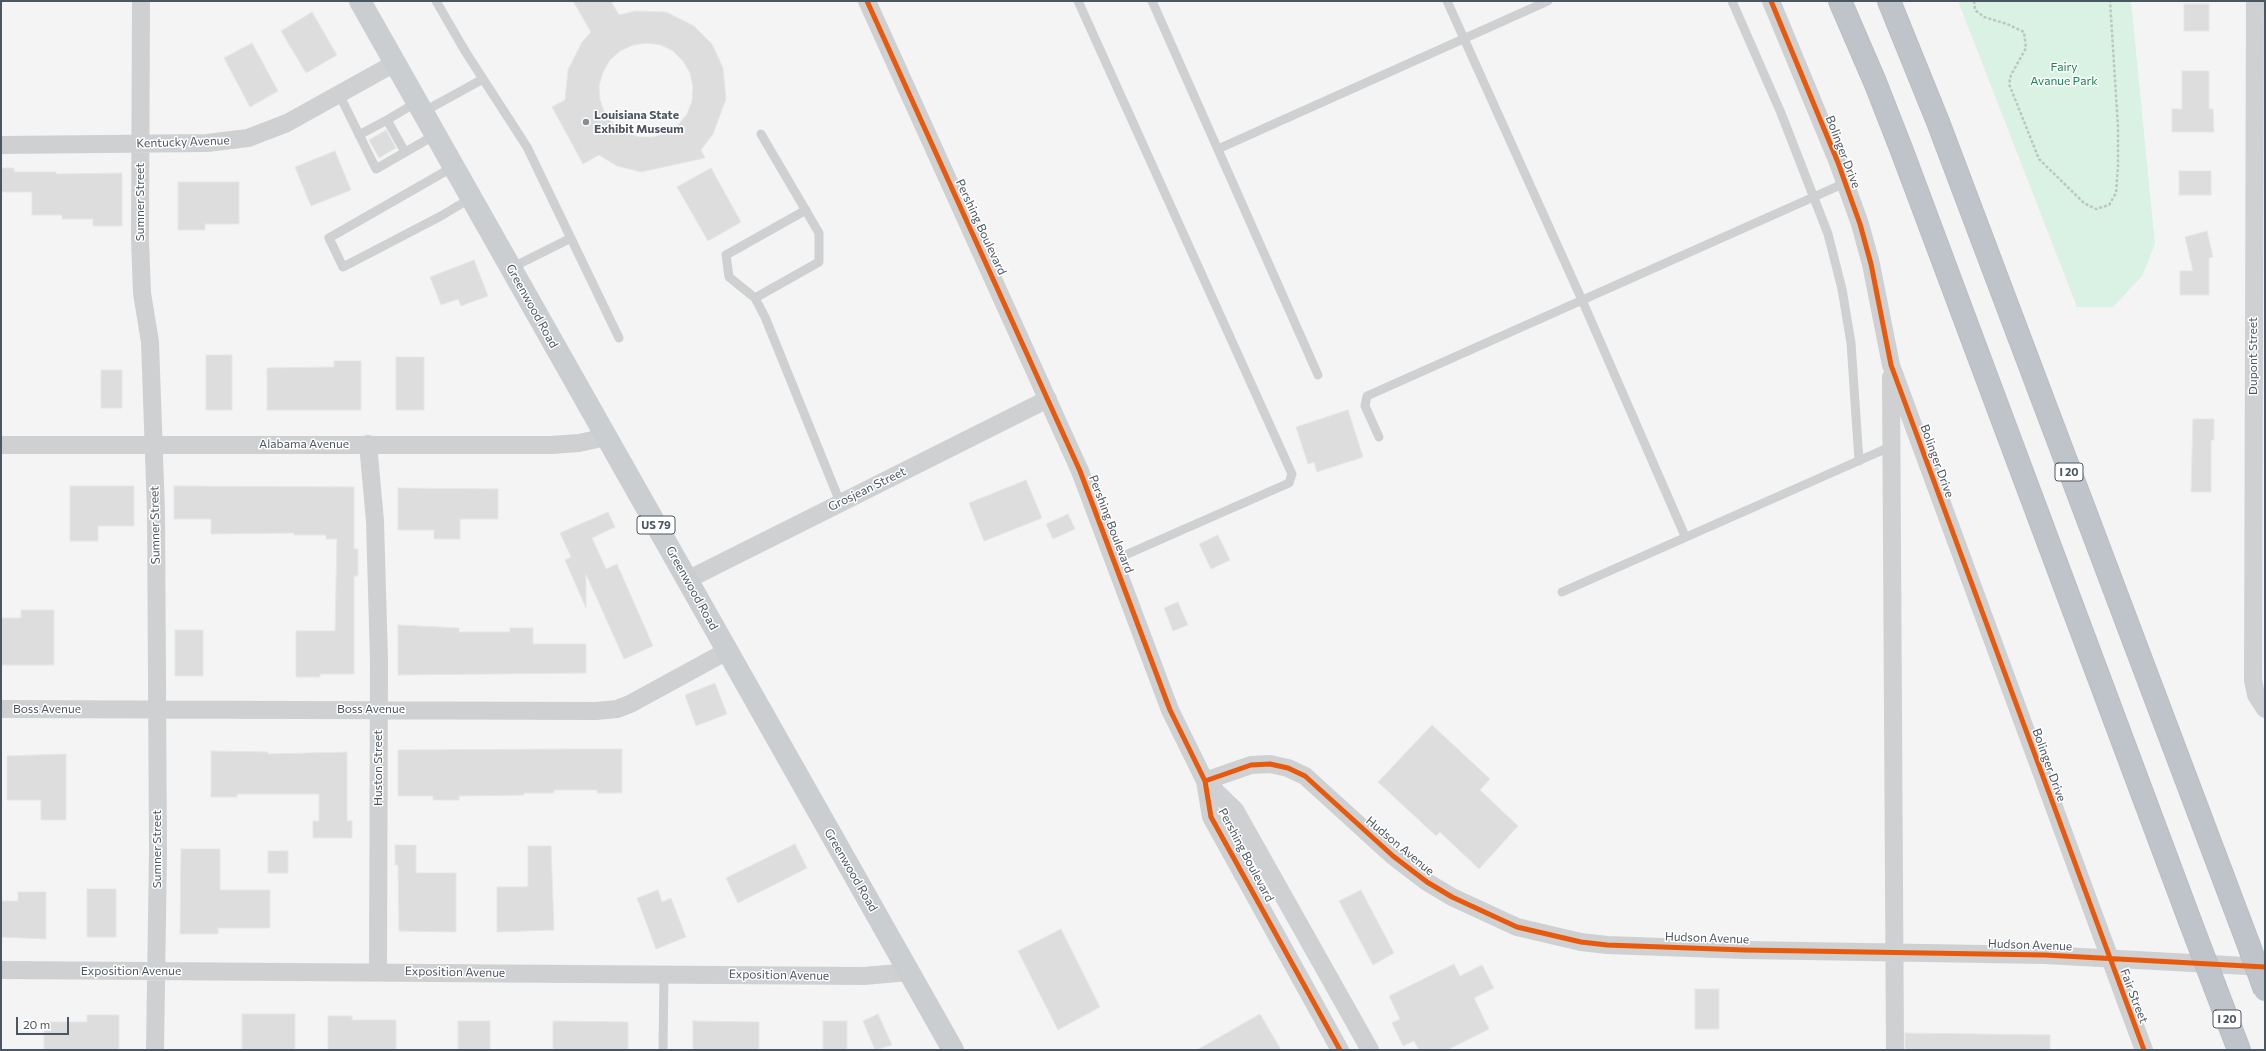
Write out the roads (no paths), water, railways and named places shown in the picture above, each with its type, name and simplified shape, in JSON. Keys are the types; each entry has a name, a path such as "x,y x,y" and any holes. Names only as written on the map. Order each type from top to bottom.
{"highway":[{"name":"I 20","path":"1840,1 1875,82 1902,151 2239,1050"},
{"name":"I 20","path":"1890,1 1938,122 2265,990"}],"main road":[{"name":"Greenwood Road","path":"360,1 953,1050"}],"street":[{"name":"Sumner Street","path":"141,1 140,239 142,293 150,342 154,444 158,850 155,1050"},
{"name":"Pershing Boulevard","path":"867,1 1080,471 1170,710 1205,781 1211,817 1340,1050"},
{"name":"Bolinger Drive","path":"1771,1 1845,183 1871,264 1891,365 2098,926"},
{"name":"Dupont Street","path":"2255,1 2259,450 2253,680 2256,694 2265,709"},
{"name":"Kentucky Avenue","path":"1,145 207,143 248,138 287,123 395,63"},
{"name":"Bolinger Drive","path":"1891,365 1895,1050"},
{"name":"Grosjean Street","path":"687,580 1048,399"},
{"name":"Alabama Avenue","path":"1,445 551,445 606,437"},
{"name":"Huston Street","path":"368,444 376,521 378,971"},
{"name":"Boss Avenue","path":"1,709 378,709 596,711 617,709 630,704 727,651"},
{"name":"Hudson Avenue","path":"1205,781 1251,765 1270,764 1288,768 1305,776 1393,856 1427,882 1491,917 1542,934 1607,945 2045,955 2265,967"},
{"name":"Pershing Boulevard","path":"1205,781 1235,810 1370,1050"},
{"name":"Fair Street","path":"2098,926 2144,1050"},
{"name":"Exposition Avenue","path":"1,970 378,971 864,976 909,972"}],"lane":[{"path":"436,1 483,79 527,147 619,338"},
{"path":"1078,1 1292,474 1289,483 1114,560"},
{"path":"1152,1 1318,375"},
{"path":"1447,1 1582,300 1685,536"},
{"path":"1218,149 1548,1"},
{"path":"1732,1 1781,113 1828,234 1842,289 1851,343 1859,461"},
{"path":"359,135 387,120 483,79"},
{"path":"339,94 376,169 435,135"},
{"path":"387,120 405,152"},
{"path":"755,298 819,262 819,233 761,134"},
{"path":"454,167 329,238 343,267 441,216 471,198"},
{"path":"1379,437 1365,406 1367,396 1845,183"},
{"path":"806,210 726,255 729,277 755,298 765,317 840,502"},
{"path":"511,268 571,238"},
{"path":"1562,592 1685,536 1892,446"},
{"path":"663,1050 664,974"}],"place":[{"name":"Louisiana State Exhibit Museum","path":"586,122"}],"park label":[{"name":"Fairy Avanue Park","path":"2064,74"}]}
